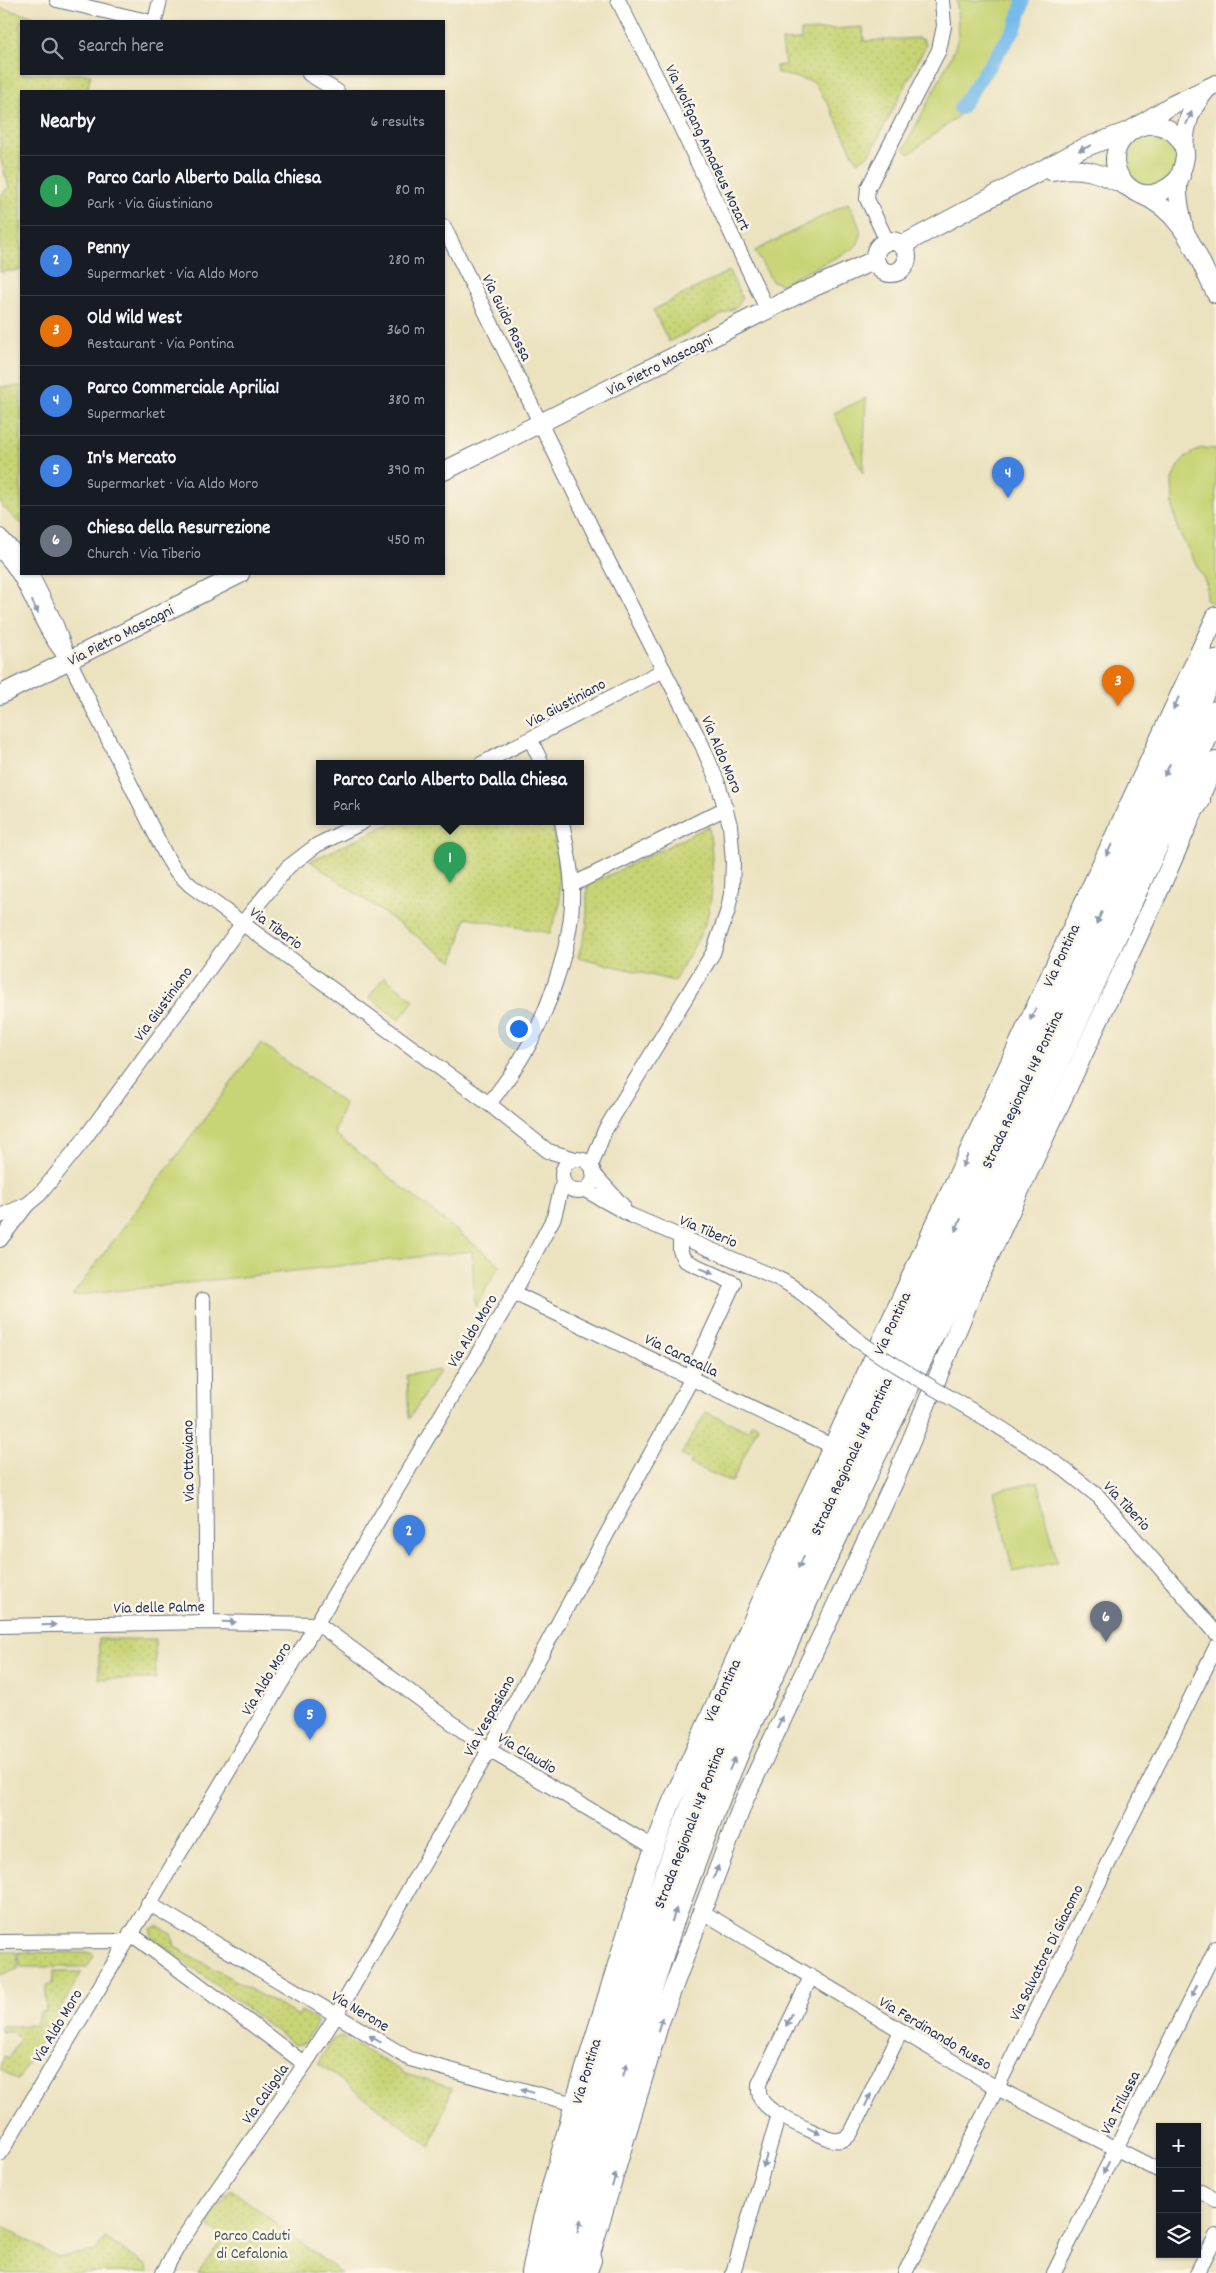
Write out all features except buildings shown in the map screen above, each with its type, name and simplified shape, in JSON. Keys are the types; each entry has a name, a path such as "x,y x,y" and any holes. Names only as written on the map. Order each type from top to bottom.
{"highway":[{"name":"Strada Regionale 148 Pontina","path":"546,2273 614,2034 680,1839 709,1768 778,1612 1018,1095 1188,722 1208,664"},
{"name":"Strada Regionale 148 Pontina","path":"566,2273 635,2036 674,1914 713,1810 830,1548 950,1296 1216,713"},
{"path":"1142,875 1198,800"}],"street":[{"path":"57,0 142,20"},
{"path":"155,20 160,0"},
{"name":"Via Wolfgang Amadeus Mozart","path":"618,0 767,309"},
{"path":"886,248 867,199 868,188 939,50 944,26 942,0"},
{"path":"310,75 334,90"},
{"name":"Via Pietro Mascagni","path":"1181,176 1170,189 1154,194 1133,190 1119,176 1115,162 1116,149 1120,140 1130,130 1172,105 1212,86"},
{"name":"Via Pietro Mascagni","path":"1184,229 1177,186 1185,165 1185,127 1192,111 1212,86"},
{"name":"Via Pietro Mascagni","path":"445,470 1038,173 1081,149 1146,124 1158,125 1168,129 1180,141 1184,152"},
{"name":"Via Pietro Mascagni","path":"1038,173 1072,167 1096,171 1155,200 1171,212 1184,229"},
{"name":"Via Guido Rossa","path":"445,229 540,423"},
{"path":"1184,229 1216,294"},
{"name":"Via Aldo Moro","path":"540,423 709,759 726,808 733,852 732,888 728,910 714,953 606,1130 592,1169 592,1182 554,1217"},
{"path":"0,536 20,557"},
{"path":"0,551 17,571 50,636 69,660"},
{"path":"32,575 55,622 69,660"},
{"name":"Via Pietro Mascagni","path":"0,695 238,575"},
{"name":"Via Pontina","path":"531,2273 541,2223 574,2104 655,1848 698,1742 1216,616"},
{"name":"Via Pontina","path":"1204,642 1208,664"},
{"name":"Via Tiberio","path":"69,660 169,862 190,885 489,1104 548,1151 577,1159"},
{"name":"Via Giustiniano","path":"489,760 664,670"},
{"path":"531,740 540,760"},
{"path":"586,2266 660,2022 745,1798 894,1482 976,1285 1155,900 1216,761"},
{"path":"572,885 726,808"},
{"name":"Via Giustiniano","path":"0,1216 28,1204 40,1194 82,1142 242,924 282,873 317,845 358,825"},
{"path":"489,1104 522,1058 541,1018 566,944 571,912 572,885 562,825"},
{"name":"Via Aldo Moro","path":"0,2154 148,1903 318,1624 514,1293 554,1217 565,1164 577,1159 606,1130"},
{"name":"Via Tiberio","path":"548,1151 562,1178"},
{"path":"577,1159 592,1169"},
{"name":"Via Tiberio","path":"592,1169 630,1214"},
{"path":"562,1178 570,1189 582,1190"},
{"name":"Via Tiberio","path":"582,1190 680,1238 775,1277 809,1298 867,1347 1060,1466 1099,1497 1216,1633"},
{"path":"0,1240 28,1204"},
{"name":"Via Vespasiano","path":"306,2064 336,2016 489,1750 691,1378 734,1283 684,1260 680,1250 680,1238"},
{"name":"Via Caracalla","path":"514,1293 834,1447"},
{"name":"Via Ottaviano","path":"203,1300 207,1622"},
{"name":"Via delle Palme","path":"0,1626 207,1622 318,1624"},
{"name":"Via Claudio","path":"318,1624 489,1750 655,1848"},
{"name":"Via Salvatore Di Giacomo","path":"905,2273 1216,1647"},
{"name":"Via Nerone","path":"148,1903 410,2060 574,2104"},
{"name":"Via Ferdinando Russo","path":"701,1911 997,2088 1156,2169"},
{"path":"0,1942 128,1937"},
{"name":"Via Caligola","path":"128,1937 306,2064 181,2241 163,2273"},
{"name":"Via Trilussa","path":"1054,2273 1216,1948"},
{"path":"810,1977 760,2081 760,2096 766,2106 779,2114 829,2139 842,2140 852,2131 901,2031"},
{"path":"733,2273 779,2114"},
{"path":"1201,2192 1216,2200"},
{"path":"1197,2273 1216,2236"}],"green space":[{"path":"957,0 1021,0 1012,28 955,107 962,113 909,154 904,149 954,51 958,38"},
{"path":"0,8 33,16 32,20 20,20 20,75 91,75 87,90 20,90 20,270 0,272 0,196 9,187 0,158"},
{"path":"863,27 864,41 919,38 924,40 926,45 870,154 857,162 829,106 814,82 777,73 776,66 785,65 782,41 801,40 801,31"},
{"path":"1157,130 1175,144 1180,164 1166,184 1140,188 1123,173 1121,150 1133,134"},
{"path":"848,203 859,227 860,238 858,244 853,249 782,284 772,281 755,251"},
{"path":"729,271 742,298 738,306 669,342 653,310"},
{"path":"20,386 20,524 0,504 0,387"},
{"path":"866,398 863,473 834,413"},
{"path":"1202,448 1216,449 1216,598 1213,604 1206,599 1207,585 1177,528 1173,507 1172,480 1178,466 1187,456"},
{"path":"388,825 552,825 558,861 560,904 550,933 466,918 453,962 310,861"},
{"path":"709,826 712,851 712,889 708,914 697,940 674,981 578,957 587,925 587,886"},
{"path":"384,977 414,1000 399,1020 369,997"},
{"path":"261,1043 345,1104 334,1133 500,1265 475,1307 472,1251 72,1296"},
{"path":"440,1370 409,1419 407,1375"},
{"path":"706,1412 748,1431 752,1423 758,1426 732,1482 690,1464 692,1460 681,1455"},
{"path":"1038,1481 1057,1562 1013,1572 994,1491"},
{"path":"99,1639 155,1639 156,1679 99,1679"},
{"path":"158,1926 172,1934 175,1947 298,2016 301,2011 315,2019 317,2023 305,2043 295,2045 151,1936 151,1929"},
{"path":"0,1952 17,1952 18,1969 0,1975"},
{"path":"19,1952 91,1953 94,1955 87,1967 20,1967"},
{"path":"54,1972 82,1972 18,2080 0,2069 0,2064 4,2056 9,2058 20,2039 13,2032 0,2032 0,2026 36,2025 40,2012 46,2012 46,1988 47,1985 52,1984"},
{"path":"341,2036 406,2074 452,2088 430,2147 318,2063 332,2040"},
{"name":"Parco Caduti di Cefalonia","path":"231,2189 341,2273 198,2273 223,2238 210,2228 208,2220"},
{"path":"0,2225 56,2257 96,2251 105,2238 147,2266 148,2272 0,2273"}],"waterway":[{"path":"960,108 1015,28 1024,0"}],"place":[{"name":"Parco Commerciale Aprilia1","path":"1008,498"},
{"name":"Old Wild West","path":"1118,706"},
{"name":"Parco Carlo Alberto Dalla Chiesa","path":"450,883"},
{"name":"Penny","path":"409,1556"},
{"name":"Chiesa della Resurrezione","path":"1106,1642"},
{"name":"In's Mercato","path":"310,1740"}]}
